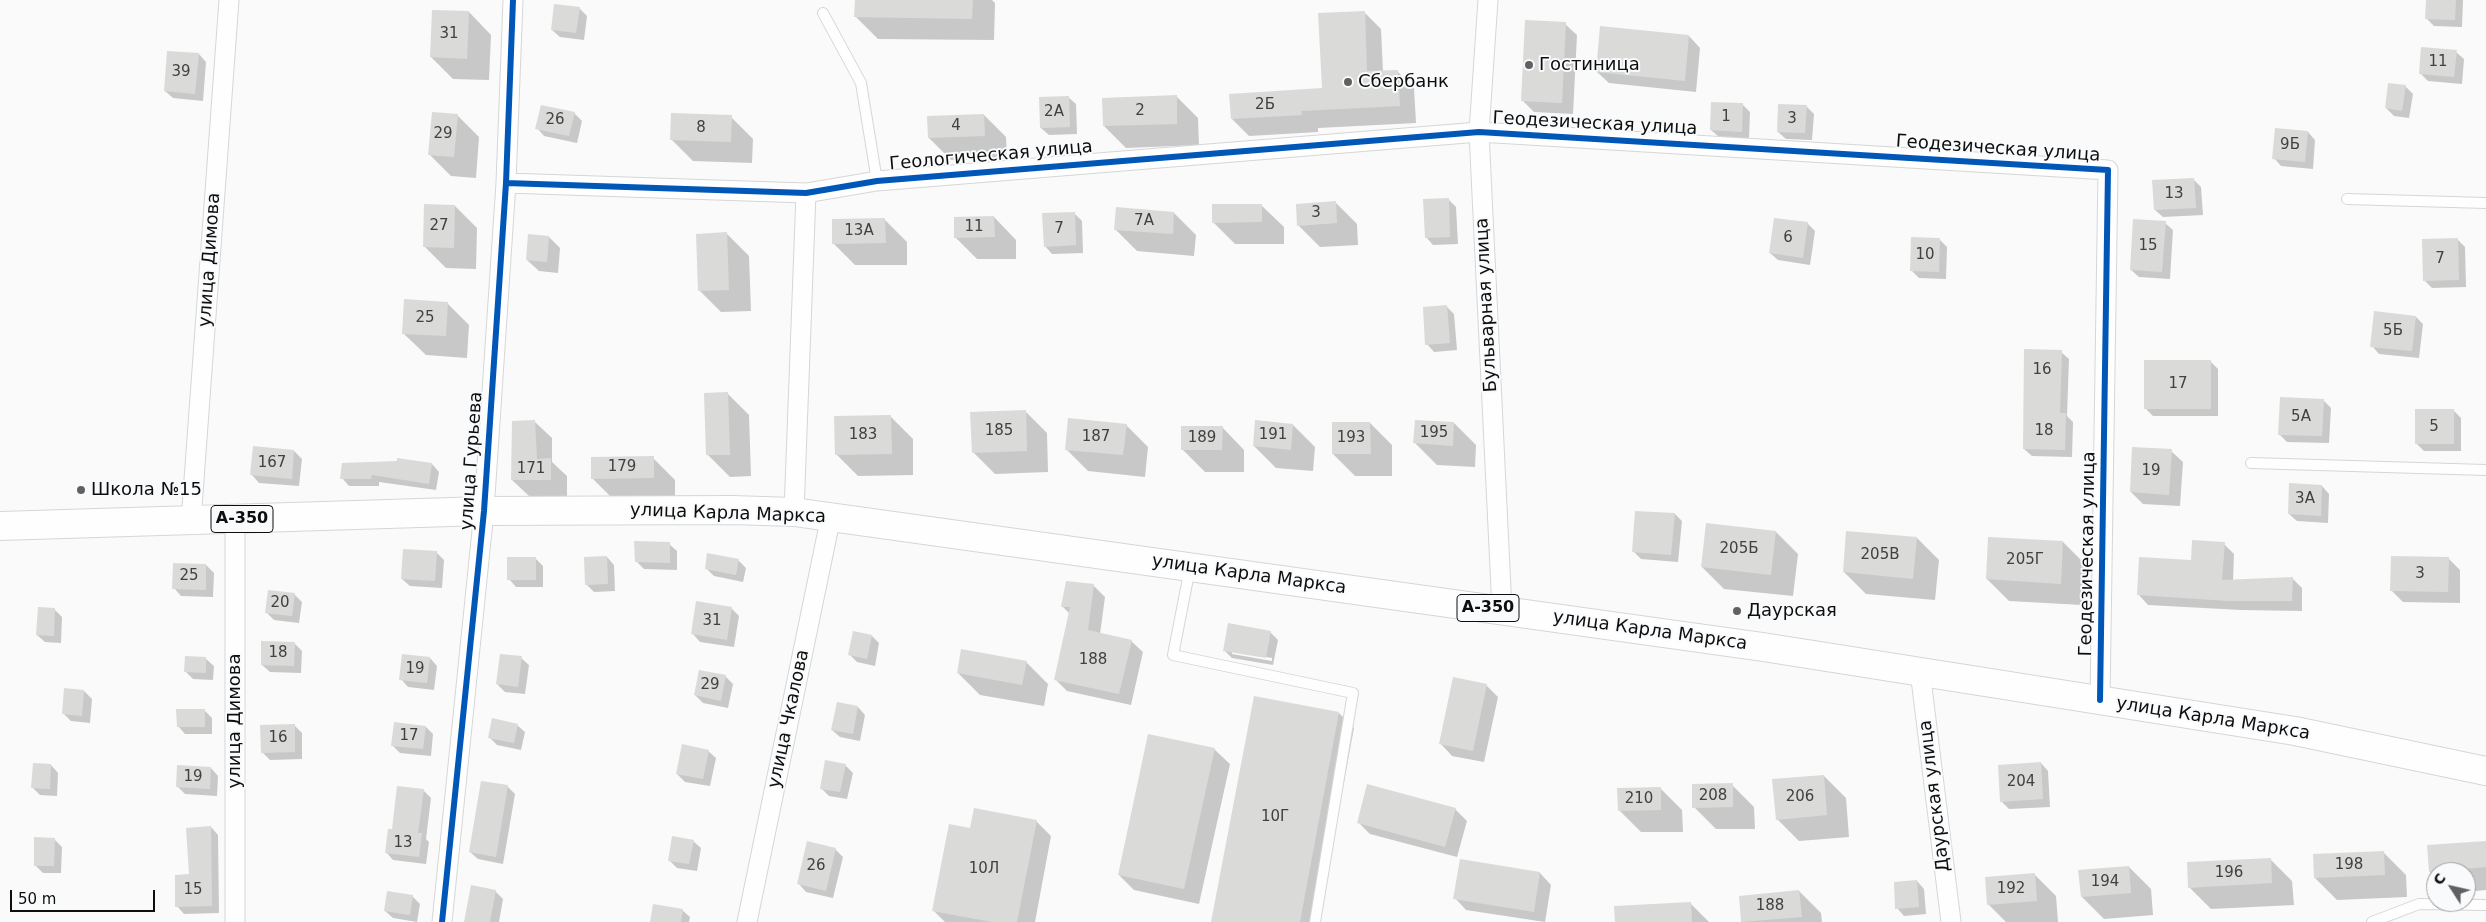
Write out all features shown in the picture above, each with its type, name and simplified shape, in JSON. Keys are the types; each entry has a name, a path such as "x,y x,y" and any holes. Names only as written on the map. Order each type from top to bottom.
{"highway":[{"name":"улица Карла Маркса","path":"0,526 484,511 732,510 794,512 1502,610 1920,671 2295,731 2486,771"}],"street":[{"name":"улица Димова","path":"191,521 229,0"},
{"name":"улица Гурьева","path":"442,922 484,511 506,183 513,0"},
{"name":"Бульварная улица","path":"1488,0 1479,132 1502,610"},
{"name":"Геологическая улица","path":"506,183 806,193 877,181 1479,132"},
{"name":"Геодезическая улица","path":"1479,132 2108,170 2100,700"},
{"path":"794,512 806,193"},
{"name":"улица Чкалова","path":"747,922 831,516"},
{"name":"улица Димова","path":"235,520 235,922"},
{"name":"Даурская улица","path":"1920,671 1950,922"}],"lane":[{"path":"823,14 861,83 877,181"},
{"path":"2347,199 2486,203"},
{"path":"2251,463 2486,470"},
{"path":"1190,566 1173,655 1353,693 1315,922"},
{"path":"2372,922 2419,904 2486,905"}],"building":[{"path":"855,0 973,0 972,19 854,17"},
{"path":"2426,0 2456,0 2455,20 2425,19"},
{"path":"554,4 580,7 576,33 551,30"},
{"path":"432,10 469,11 467,59 430,57"},
{"path":"1365,11 1367,71 1398,70 1400,106 1301,111 1302,115 1231,119 1229,94 1322,88 1318,13"},
{"path":"1525,20 1566,22 1562,103 1521,101"},
{"path":"1600,26 1689,35 1685,81 1596,72"},
{"path":"2421,47 2457,50 2454,77 2419,74"},
{"path":"167,51 199,53 195,94 164,91"},
{"path":"2388,83 2406,85 2402,111 2385,108"},
{"path":"1177,95 1177,124 1103,126 1102,98"},
{"path":"1069,96 1070,127 1040,128 1039,97"},
{"path":"1711,102 1743,103 1742,132 1710,130"},
{"path":"1778,104 1807,105 1805,133 1777,132"},
{"path":"541,105 575,112 569,136 535,129"},
{"path":"432,112 458,114 454,157 428,155"},
{"path":"671,113 732,115 731,142 670,140"},
{"path":"984,114 985,136 928,138 927,116"},
{"path":"2275,128 2308,131 2305,162 2272,159"},
{"path":"2194,178 2196,208 2154,210 2152,180"},
{"path":"1449,198 1450,237 1425,238 1423,199"},
{"path":"1336,201 1337,223 1297,226 1296,204"},
{"path":"424,204 455,205 454,248 423,247"},
{"path":"1212,204 1262,204 1262,222 1212,223"},
{"path":"1116,207 1174,212 1173,234 1114,230"},
{"path":"1075,212 1076,245 1044,247 1042,213"},
{"path":"994,216 995,237 954,238 954,217"},
{"path":"885,218 886,243 832,244 832,219"},
{"path":"1774,218 1808,222 1803,258 1769,253"},
{"path":"2133,219 2166,221 2162,272 2130,270"},
{"path":"727,232 729,290 698,291 696,234"},
{"path":"528,234 549,236 547,262 526,260"},
{"path":"1911,237 1940,238 1939,272 1910,271"},
{"path":"2458,238 2459,280 2423,281 2422,239"},
{"path":"404,299 448,302 446,336 402,334"},
{"path":"1447,305 1450,343 1425,345 1423,307"},
{"path":"2374,311 2416,316 2412,351 2370,347"},
{"path":"2024,349 2062,350 2060,413 2066,413 2065,450 2023,449"},
{"path":"2144,360 2211,360 2211,409 2144,409"},
{"path":"728,392 730,455 706,455 704,393"},
{"path":"2280,397 2324,399 2322,436 2278,435"},
{"path":"2415,409 2454,409 2454,444 2415,444"},
{"path":"1026,410 1027,451 972,453 970,412"},
{"path":"891,415 892,454 835,455 834,416"},
{"path":"1068,418 1127,424 1123,455 1065,450"},
{"path":"535,420 537,459 551,458 551,480 511,480 512,421"},
{"path":"1255,420 1293,424 1291,450 1253,446"},
{"path":"1415,420 1454,422 1453,446 1413,443"},
{"path":"1332,422 1370,422 1371,454 1332,454"},
{"path":"1181,426 1223,426 1222,450 1181,450"},
{"path":"253,446 294,450 292,479 250,475"},
{"path":"2132,447 2172,449 2169,495 2130,492"},
{"path":"654,456 654,478 591,479 591,457"},
{"path":"397,458 432,463 429,484 372,475 371,479 340,479 342,463 397,461"},
{"path":"2289,483 2322,485 2321,516 2288,514"},
{"path":"1635,511 1675,513 1671,555 1632,552"},
{"path":"1706,523 1776,531 1771,575 1701,567"},
{"path":"1846,531 1917,537 1913,579 1843,572"},
{"path":"1988,537 2063,541 2061,584 1986,579"},
{"path":"2192,540 2225,542 2222,580 2293,577 2292,601 2229,601 2137,595 2139,557 2191,560"},
{"path":"634,541 670,542 670,563 635,562"},
{"path":"403,549 437,551 435,581 401,579"},
{"path":"707,553 739,559 736,575 705,569"},
{"path":"607,556 608,584 585,585 584,557"},
{"path":"2391,556 2449,557 2448,592 2390,591"},
{"path":"507,557 536,557 536,580 507,580"},
{"path":"173,563 206,564 206,590 172,589"},
{"path":"1066,581 1094,584 1088,630 1132,640 1119,694 1054,680 1070,607 1061,607"},
{"path":"268,590 295,593 292,616 265,613"},
{"path":"696,601 732,607 727,640 691,634"},
{"path":"38,607 55,608 54,636 36,635"},
{"path":"1228,623 1271,631 1266,658 1223,651"},
{"path":"853,631 872,635 867,659 848,655"},
{"path":"261,641 295,642 294,666 261,665"},
{"path":"961,649 1027,661 1022,685 957,673"},
{"path":"402,654 430,657 427,683 399,680"},
{"path":"500,654 522,656 518,687 496,684"},
{"path":"185,656 206,657 206,673 184,672"},
{"path":"699,670 726,675 721,701 694,695"},
{"path":"1453,677 1487,684 1473,751 1439,744"},
{"path":"64,688 84,690 82,716 62,714"},
{"path":"1254,696 1339,712 1300,922 1211,922"},
{"path":"837,702 858,706 853,734 831,730"},
{"path":"176,709 205,709 205,727 177,727"},
{"path":"492,718 518,724 514,743 488,738"},
{"path":"394,722 426,726 423,749 391,746"},
{"path":"295,724 295,752 261,753 260,725"},
{"path":"1148,734 1215,748 1184,889 1118,875"},
{"path":"682,744 709,750 703,779 676,774"},
{"path":"825,760 846,764 840,792 820,789"},
{"path":"2041,762 2043,799 2000,802 1998,765"},
{"path":"33,763 51,764 50,789 31,788"},
{"path":"177,765 211,767 210,789 176,787"},
{"path":"1824,775 1827,815 1776,820 1772,779"},
{"path":"481,781 508,785 496,857 469,852"},
{"path":"1733,783 1733,807 1692,808 1692,784"},
{"path":"1367,784 1456,808 1445,847 1357,823"},
{"path":"397,786 424,789 418,833 422,833 419,857 385,853 388,829 392,829"},
{"path":"1661,787 1661,810 1618,811 1617,788"},
{"path":"974,808 1037,820 1017,922 992,922 932,911 949,824 970,828"},
{"path":"211,826 212,906 175,907 175,875 189,874 186,828"},
{"path":"672,836 694,840 689,864 668,861"},
{"path":"34,837 55,838 54,866 34,866"},
{"path":"807,841 836,848 826,891 797,884"},
{"path":"2486,841 2486,867 2476,868 2476,862 2428,862 2427,845"},
{"path":"2384,851 2385,875 2314,878 2313,854"},
{"path":"2271,858 2272,883 2188,888 2187,862"},
{"path":"1460,859 1540,872 1534,912 1453,899"},
{"path":"2129,866 2131,893 2081,897 2078,870"},
{"path":"2035,873 2037,901 1987,905 1985,877"},
{"path":"1917,880 1919,907 1895,909 1894,882"},
{"path":"471,885 496,890 490,922 464,922"},
{"path":"1799,890 1802,917 1741,922 1739,896"},
{"path":"387,891 413,895 410,915 384,911"},
{"path":"1691,902 1692,922 1615,922 1614,906"},
{"path":"653,904 683,909 681,922 650,922"}],"cycle path":[{"path":"442,922 484,511 506,183 513,0"},
{"path":"506,183 806,193 877,181 1479,132 2108,170 2100,700"}],"place":[{"name":"Гостиница","path":"1529,65"},
{"name":"Сбербанк","path":"1348,82"},
{"name":"Школа №15","path":"81,490"},
{"name":"Даурская","path":"1737,611"}]}
